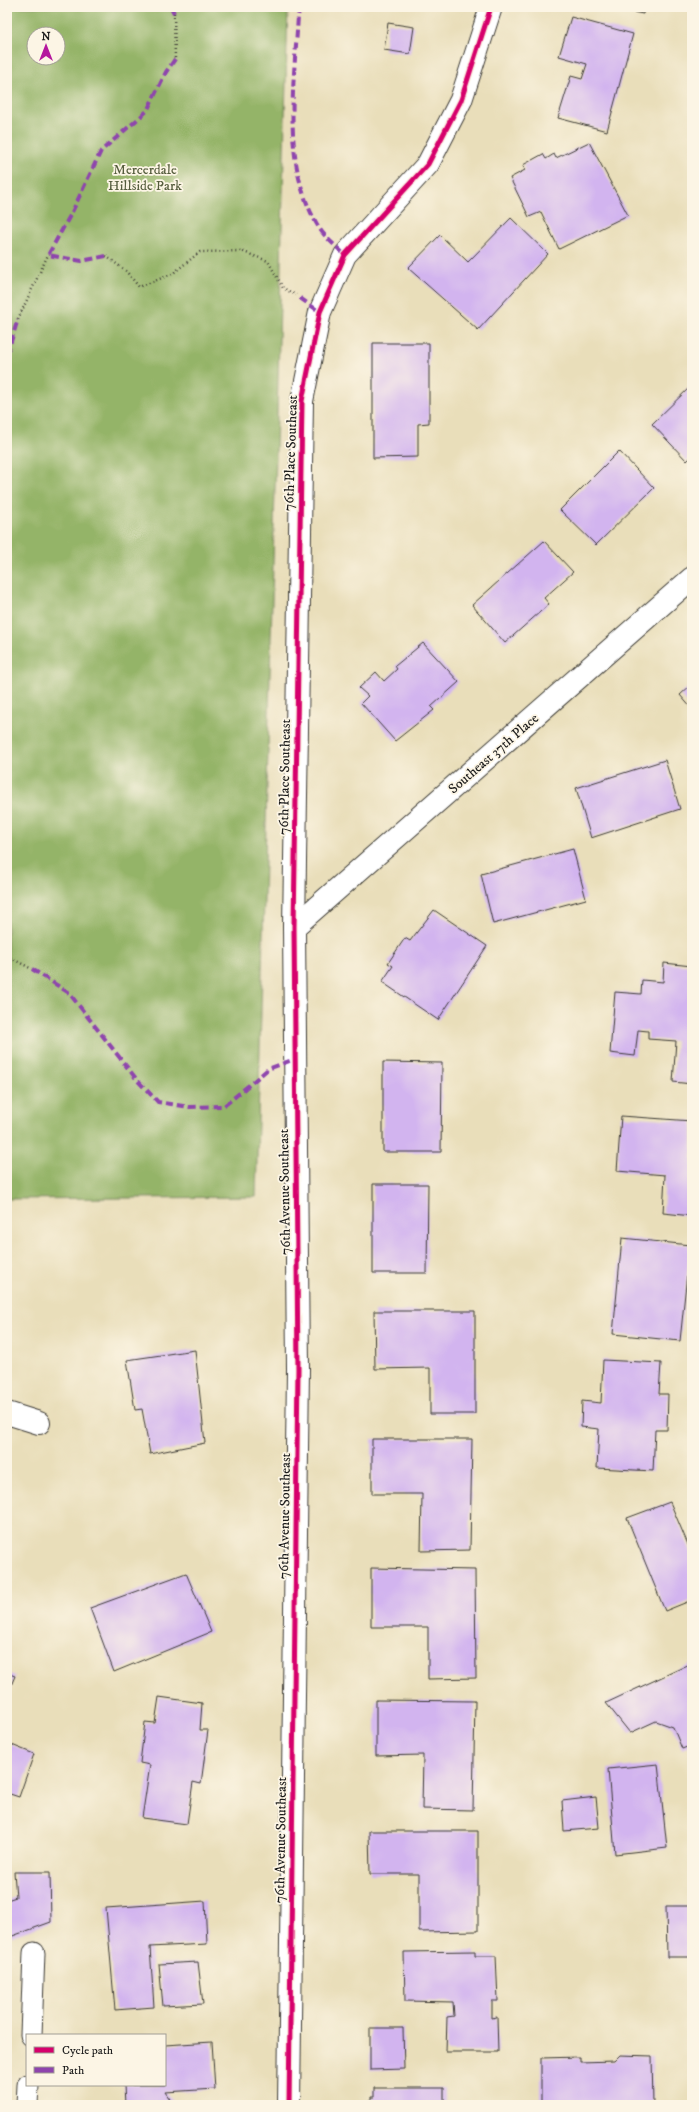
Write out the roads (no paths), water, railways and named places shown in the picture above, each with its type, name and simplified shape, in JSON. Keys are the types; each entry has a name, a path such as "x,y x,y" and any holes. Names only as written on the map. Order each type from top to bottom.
{"street":[{"name":"76th Place Southeast","path":"294,927 302,401 320,312 345,255 428,164 461,100 491,7"},
{"name":"Southeast 37th Place","path":"294,927 692,578"},
{"name":"76th Avenue Southeast","path":"289,2105 298,1369 294,927"},
{"path":"7,1413 39,1423"}],"lane":[{"path":"31,2034 34,1953"},
{"path":"26,2105 28,2086"}],"park label":[{"name":"Mercerdale Hillside Park","path":"145,178"}]}
